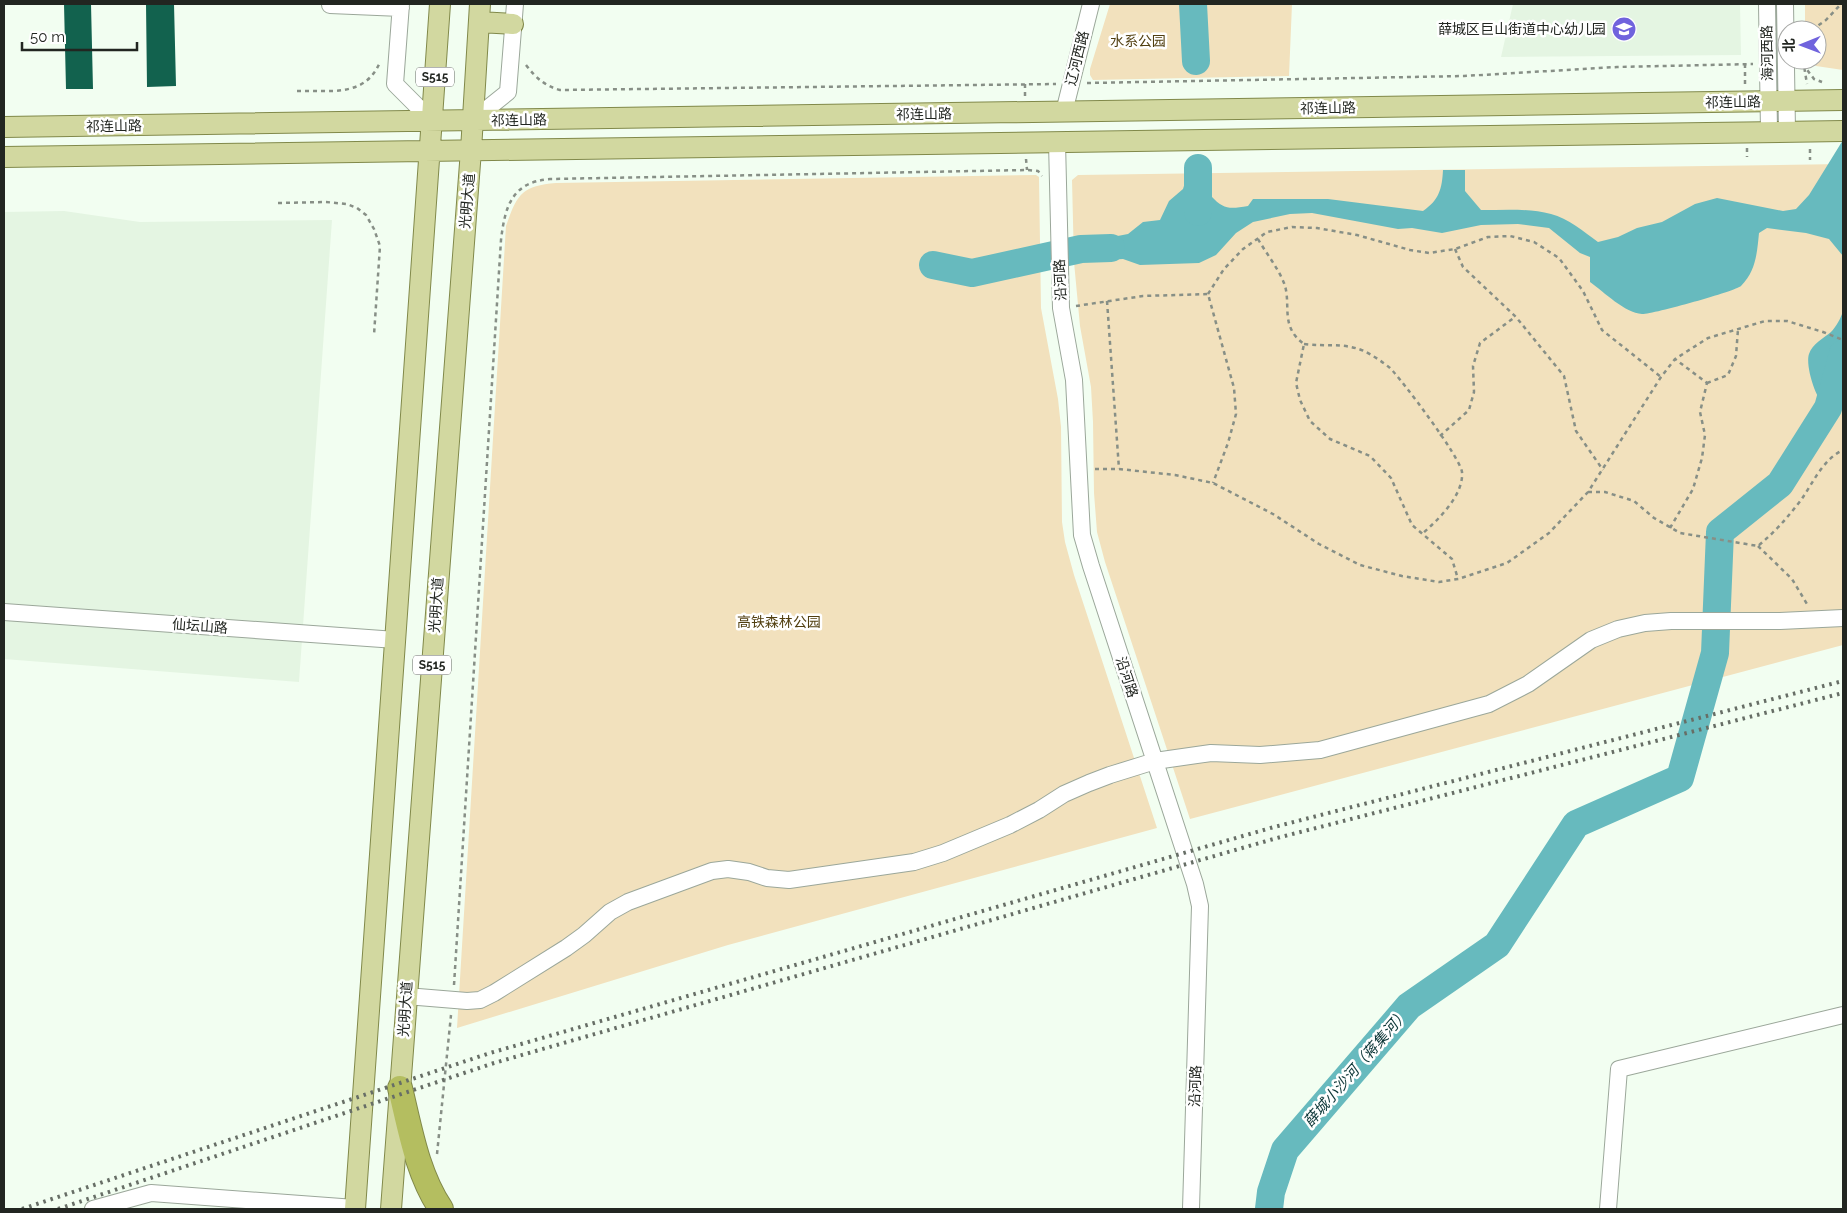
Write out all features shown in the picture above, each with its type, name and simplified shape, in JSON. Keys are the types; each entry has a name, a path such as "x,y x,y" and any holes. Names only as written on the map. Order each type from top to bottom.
{"highway":[{"path":"400,1088 417,1159 433,1197 441,1209"}],"main road":[{"name":"S515","path":"355,1209 440,4"},
{"path":"480,13 514,24"},
{"name":"光明大道","path":"391,1209 480,13"},
{"name":"祁连山路","path":"4,127 1843,100"},
{"path":"4,157 1837,131"}],"street":[{"path":"473,120 508,92 515,4"},
{"name":"辽河西路","path":"1064,112 1090,4"},
{"name":"海河西路","path":"1767,4 1777,101 1778,131"},
{"name":"海河西路","path":"1777,101 1785,4"},
{"path":"330,5 401,6"},
{"name":"S515","path":"401,6 395,84 432,121"},
{"name":"沿河路","path":"1056,142 1059,280 1061,308 1074,380 1082,534 1195,884 1200,906 1191,1209"},
{"name":"仙坛山路","path":"4,612 396,640"},
{"path":"406,996 480,1000 566,948 610,912 628,902 712,871 728,869 749,872 767,878 789,880 914,862 943,853 1010,825 1064,794 1089,783 1155,762 1211,753 1260,755 1320,750 1489,704 1528,684 1591,640 1618,628 1645,624 1698,621 1843,618"},
{"path":"1608,1209 1619,1069 1843,1014"},
{"path":"93,1209 152,1193 355,1209"}],"path":[{"path":"1826,20 1842,4"},
{"path":"297,91 355,89 368,82 376,74 382,59"},
{"path":"526,60 526,65 542,82 550,88 560,90 1070,84 1464,76 1617,67 1745,64"},
{"path":"1806,70 1814,79 1826,84"},
{"path":"437,1158 453,1000 501,240 503,222 508,206 518,190 538,180 550,179 1027,170 1038,171 1044,179"},
{"path":"278,203 326,202 347,204 357,208 366,215 374,229 380,246 374,335"},
{"path":"1213,483 1228,443 1236,414 1234,388 1208,294 1224,269 1243,249 1267,232 1292,227 1317,228 1357,235 1410,250 1429,253 1455,249 1488,237 1510,236 1534,242 1559,258 1583,291 1602,330 1661,377"},
{"path":"1258,239 1284,284 1287,318 1296,338 1304,344 1319,346 1344,345 1366,352 1389,368 1408,390 1455,454 1462,471 1461,484 1445,514 1422,534"},
{"path":"1455,249 1463,267 1516,317 1564,376 1576,431 1603,470"},
{"path":"1061,308 1144,296 1208,294"},
{"path":"1106,301 1119,469"},
{"path":"1440,436 1469,410 1474,392 1473,366 1480,343 1516,317"},
{"path":"1078,469 1119,469 1175,475 1213,483 1230,490 1273,514 1319,544 1360,566 1402,576 1440,582 1458,579 1507,563 1549,533 1588,492 1661,377 1675,359 1708,338 1765,321 1787,321 1843,340"},
{"path":"1707,383 1728,375 1736,356 1738,329"},
{"path":"1304,344 1296,383 1300,400 1310,422 1330,439 1370,456 1391,478 1402,507 1412,525 1452,559 1458,579"},
{"path":"1675,359 1707,383"},
{"path":"1670,528 1693,489 1702,458 1705,435 1700,412 1707,383"},
{"path":"1758,546 1776,532 1801,499 1816,475 1833,456 1843,450"},
{"path":"1588,492 1605,492 1634,501 1654,518 1680,533 1758,546 1792,578 1816,619"}],"shaded area":[{"name":"薛城区巨山街道中心幼儿园","path":"1513,4 1740,4 1741,55 1501,57"},
{"path":"64,211 140,222 332,220 299,682 4,659 4,212"}],"green space":[{"name":"水系公园","path":"1110,4 1292,4 1289,76 1093,80 1090,75 1090,69"},
{"path":"1805,4 1843,4 1843,70 1827,68 1827,20 1805,20"},
{"path":"1843,164 1843,645 1190,819 1105,562 1097,532 1091,387 1080,326 1074,262 1072,180 1078,175"},
{"name":"高铁森林公园","path":"1036,175 1039,177 1041,308 1058,399 1061,427 1062,522 1065,542 1074,575 1157,828 728,945 457,1028 506,226 517,200 528,190 544,184 556,183"}],"water":[{"path":"1843,140 1843,256 1829,239 1806,233 1767,228 1759,233 1753,268 1741,286 1676,307 1642,314 1629,310 1590,282 1590,257 1580,253 1549,228 1518,224 1481,225 1442,233 1412,228 1398,229 1312,213 1290,214 1253,222 1236,233 1216,255 1199,263 1140,265 1123,259 1074,262 1074,238 1102,239 1128,234 1143,222 1160,220 1169,201 1183,189 1188,173 1210,173 1211,196 1220,204 1228,207 1248,206 1253,199 1328,199 1423,211 1433,203 1439,193 1443,170 1465,170 1465,191 1481,210 1525,210 1551,214 1570,222 1598,242 1618,237 1637,228 1662,222 1695,204 1717,198 1783,211 1796,209 1809,195"},
{"path":"1843,311 1843,408 1828,408 1819,399 1812,383 1808,359 1813,347 1833,330"}],"building":[{"path":"64,4 91,4 93,89 66,89"},
{"path":"146,4 174,4 176,86 147,87"}],"waterway":[{"path":"1193,4 1196,61"},
{"path":"1198,168 1198,212"},
{"path":"933,265 972,273 1081,249 1111,248"},
{"name":"薛城小沙河（蒋集河）","path":"1269,1209 1271,1192 1285,1150 1409,1006 1497,945 1576,824 1680,778 1715,653 1720,532 1780,484 1828,408 1843,354"}],"railway":[{"path":"22,1209 490,1053 1274,827 1843,681"},
{"path":"58,1209 494,1063 1277,838 1843,693"}],"place":[{"name":"薛城区巨山街道中心幼儿园","path":"1624,29"}]}
